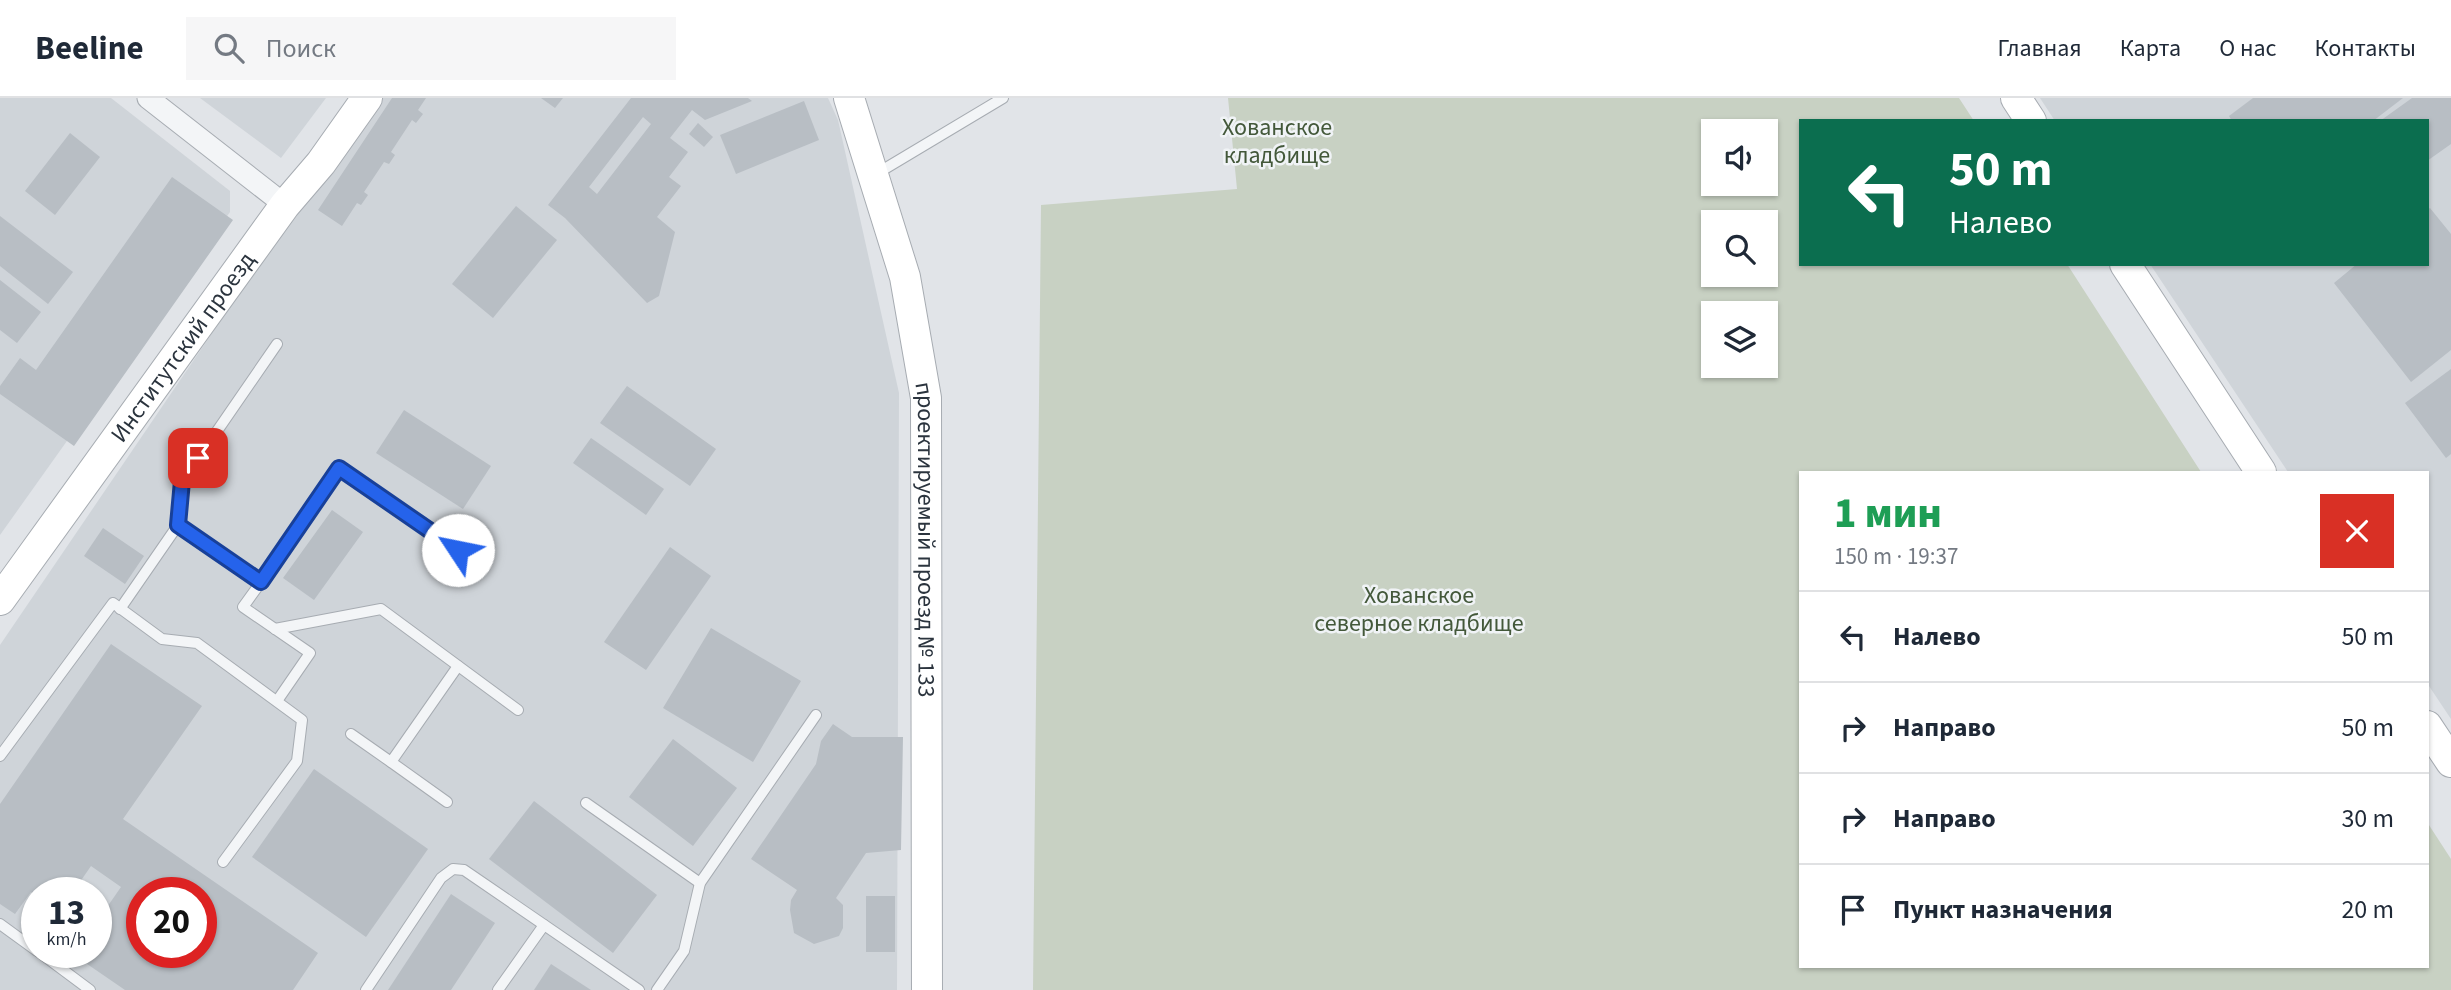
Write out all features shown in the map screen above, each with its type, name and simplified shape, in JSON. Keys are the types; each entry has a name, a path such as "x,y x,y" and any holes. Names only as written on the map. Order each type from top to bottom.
{"street":[{"path":"148,98 285,205"},
{"name":"Институтский проезд","path":"0,600 285,205 328,153 367,98"},
{"name":"проектируемый проезд № 133","path":"849,98 905,277 926,398 927,990"},
{"path":"2016,98 2030,119"},
{"path":"2126,266 2260,471"},
{"path":"2429,729 2451,762"}],"lane":[{"path":"874,176 1003,98"},
{"path":"120,609 178,525 182,481 277,344"},
{"path":"277,701 310,653 243,607 339,468 458,550"},
{"path":"178,525 261,582"},
{"path":"0,757 113,603 162,639 197,643 302,720 297,761 223,862"},
{"path":"275,629 381,609 518,710"},
{"path":"391,762 458,666"},
{"path":"657,990 684,951 700,883 816,715"},
{"path":"351,734 447,802"},
{"path":"586,803 700,883"},
{"path":"366,990 440,878 453,869 464,870 639,990"},
{"path":"0,924 21,939"},
{"path":"498,990 544,925"},
{"path":"61,968 90,990"}],"shaded area":[{"path":"0,98 111,98 230,191 230,212 0,535"},
{"path":"200,98 326,98 281,158"},
{"path":"372,98 828,98 838,120 899,393 897,990 0,990 0,645"},
{"path":"2040,98 2451,98 2451,719 2429,686 2429,471 2287,471 2151,266 2429,266 2429,119 2054,119"}],"green space":[{"name":"Хованское северное кладбище","path":"1228,98 1959,98 1973,119 1799,119 1799,266 2068,266 2200,471 1799,471 1799,968 2429,968 2429,825 2451,859 2451,990 1033,990 1041,205 1237,189"}],"building":[{"path":"392,98 426,98 418,110 423,114 416,123 412,120 391,152 395,155 389,164 384,162 364,192 368,195 361,205 357,203 342,226 318,210"},
{"path":"541,98 563,98 555,108"},
{"path":"631,98 748,98 752,101 705,120 692,110 670,138 688,152 669,177 681,186 657,217 675,232 659,296 647,303 565,218 548,205","holes":["643,117 651,124 597,194 589,187"]},
{"path":"2253,98 2403,98 2376,119 2231,119 2229,116"},
{"path":"2412,98 2451,98 2451,144 2429,160 2429,119 2383,119"},
{"path":"804,101 819,140 736,174 720,135"},
{"path":"698,123 713,137 704,147 689,134"},
{"path":"70,133 100,157 55,215 25,191"},
{"path":"172,177 233,220 74,446 0,394 0,386 20,358 36,370"},
{"path":"516,206 557,240 493,318 452,284"},
{"path":"2429,209 2451,234 2451,350 2411,382 2334,283 2355,266 2429,266"},
{"path":"0,216 73,272 48,304 0,266"},
{"path":"0,280 41,312 17,343 0,330"},
{"path":"2451,369 2451,454 2446,458 2405,403"},
{"path":"627,386 716,449 690,486 600,423"},
{"path":"404,410 491,466 463,509 376,453"},
{"path":"591,438 664,489 646,515 573,463"},
{"path":"332,510 363,532 314,600 283,578"},
{"path":"103,528 144,556 125,584 84,556"},
{"path":"670,547 711,576 646,670 604,642"},
{"path":"711,628 801,681 753,762 663,708"},
{"path":"111,644 202,706 123,819 207,877 126,877 126,968 217,968 217,884 318,953 293,990 125,990 93,968 112,968 112,900 121,887 112,881 112,877 107,877 91,866 83,877 21,877 21,906 15,914 0,904 0,804"},
{"path":"833,724 852,737 903,737 901,850 866,853 836,898 843,905 843,928 839,936 814,944 794,933 790,910 791,900 797,890 751,859 816,764 821,741"},
{"path":"673,739 737,788 693,846 629,797"},
{"path":"314,769 428,849 366,937 252,857"},
{"path":"534,801 657,895 613,953 489,859"},
{"path":"451,894 495,923 451,990 388,990"},
{"path":"866,896 895,896 895,952 866,952"},
{"path":"551,964 591,990 534,990"}],"route":[{"path":"198,458 182,481 178,525 261,582 339,468 458,550"}],"park label":[{"name":"Хованское кладбище","path":"1277,141"}]}
